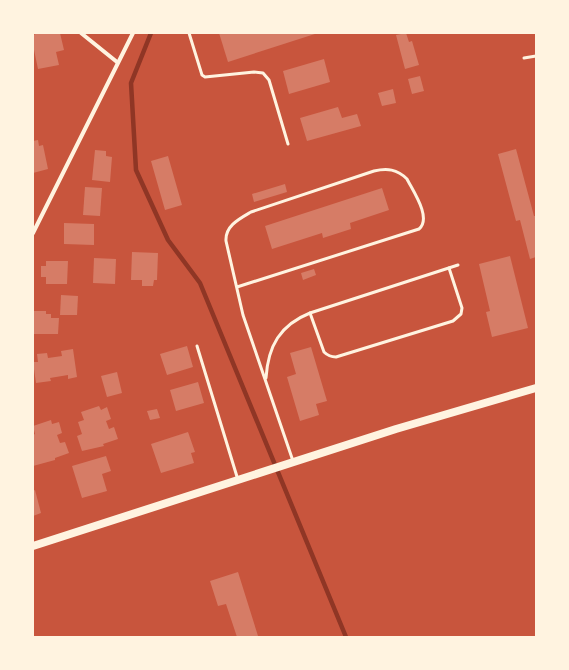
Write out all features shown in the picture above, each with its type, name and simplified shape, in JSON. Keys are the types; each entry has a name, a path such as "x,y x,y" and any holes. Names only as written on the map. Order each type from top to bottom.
{"main road":[{"path":"33,546 396,429 536,388"}],"street":[{"path":"81,33 117,62"},
{"path":"33,233 117,62 133,33"}],"lane":[{"path":"188,33 202,74 205,77 254,72 263,73 269,80 288,144"},
{"path":"524,58 536,56"},
{"path":"237,287 419,229 424,224 424,217 407,179 402,174 391,169 374,171 251,212 239,219 229,229 226,235 226,241 243,316 294,462"},
{"path":"266,379 268,360 279,335 291,322 310,313 458,265"},
{"path":"310,313 324,352 328,356 332,357 453,321 461,314 462,308 449,268"},
{"path":"197,346 238,480"}],"building":[{"path":"38,33 60,33 64,50 56,52 59,65 38,69 33,45 33,35"},
{"path":"219,33 318,33 228,62"},
{"path":"406,33 409,42 412,41 419,65 405,69 396,35"},
{"path":"324,59 330,82 289,94 283,71"},
{"path":"420,76 424,91 412,94 408,79"},
{"path":"393,89 396,103 382,106 378,93"},
{"path":"338,107 342,118 357,114 361,126 307,141 300,118"},
{"path":"38,140 39,146 43,145 48,169 33,173 33,141"},
{"path":"516,149 534,216 536,216 536,257 530,259 520,220 516,221 498,154"},
{"path":"95,150 106,151 106,156 112,157 110,182 92,180"},
{"path":"168,156 182,205 165,210 151,161"},
{"path":"285,184 287,192 254,202 252,194"},
{"path":"85,187 102,188 100,216 83,215"},
{"path":"382,188 389,210 350,223 351,229 323,238 322,233 272,249 265,226"},
{"path":"64,223 94,224 94,245 64,244"},
{"path":"132,252 158,253 157,280 154,280 153,286 142,286 142,280 131,280"},
{"path":"510,256 528,328 492,337 486,312 490,311 479,264"},
{"path":"94,258 116,259 115,284 93,283"},
{"path":"46,261 68,261 67,284 46,284 46,277 41,277 41,266 46,266"},
{"path":"314,269 316,275 303,280 301,273"},
{"path":"61,295 78,296 77,315 60,315"},
{"path":"33,311 46,311 46,314 51,314 51,318 59,318 58,334 33,334"},
{"path":"187,346 193,367 167,375 160,354"},
{"path":"311,347 327,401 316,404 319,415 300,421 287,377 296,374 290,353"},
{"path":"73,349 77,377 68,379 68,375 50,378 51,381 36,383 33,362 38,362 37,354 47,353 48,358 62,356 61,351"},
{"path":"117,372 122,393 107,397 101,376"},
{"path":"198,382 204,403 176,411 170,390"},
{"path":"99,406 101,410 107,407 111,419 106,421 109,429 114,427 118,439 103,444 104,446 82,451 77,436 82,434 78,422 84,420 81,412"},
{"path":"157,409 160,418 150,420 147,411"},
{"path":"51,420 52,424 59,422 62,433 57,435 60,443 65,442 69,453 55,458 55,460 33,466 33,435 35,434 33,426"},
{"path":"188,432 195,452 191,453 194,463 161,473 151,444"},
{"path":"106,456 111,471 102,474 107,491 82,498 72,466"},
{"path":"35,490 41,513 33,516 33,491"},
{"path":"238,572 258,636 237,637 226,604 218,606 210,581"}],"waterway":[{"path":"151,33 131,83 136,170 168,240 200,283 346,637"}]}
